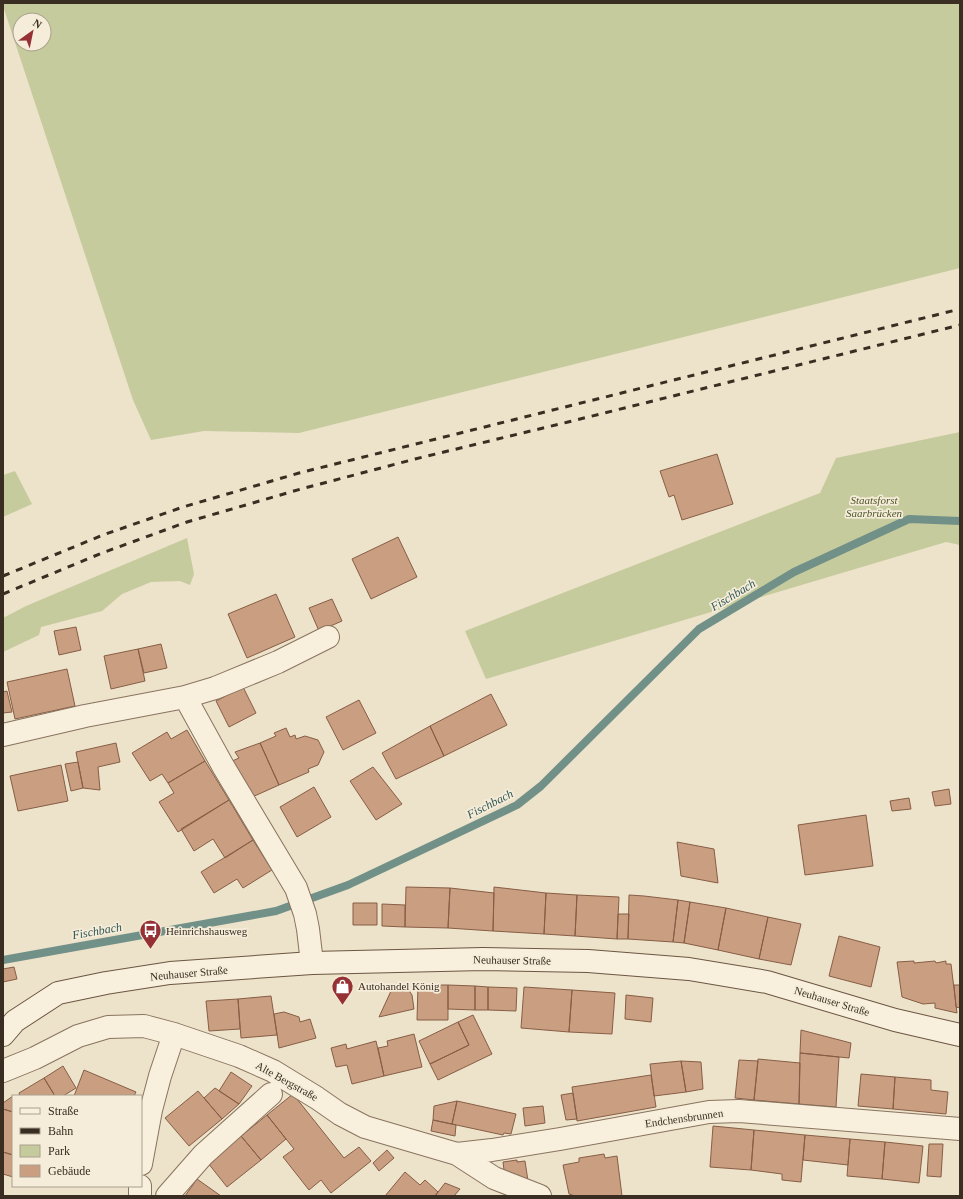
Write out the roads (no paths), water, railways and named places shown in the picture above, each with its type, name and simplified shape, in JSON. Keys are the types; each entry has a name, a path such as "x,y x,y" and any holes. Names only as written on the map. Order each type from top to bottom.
{"street":[{"path":"3,735 85,716 185,697 215,688 278,662 328,637"},
{"path":"185,697 222,766 296,888 305,914 312,963"},
{"name":"Neuhauser Straße","path":"3,1035 15,1021 58,993 106,983 170,974 312,963 483,959 588,962 689,969 767,982 895,1020 960,1035"},
{"name":"Alte Bergstraße","path":"3,1071 35,1058 78,1036 108,1027 144,1026 174,1034 238,1056 273,1071 340,1114 365,1128 457,1154 494,1178 540,1196"},
{"path":"142,1159 153,1103 174,1034"},
{"name":"Alte Bergstraße","path":"167,1196 203,1155 271,1094"},
{"name":"Endchensbrunnen","path":"457,1154 552,1140 709,1112 739,1112 960,1129"}],"waterway":[{"name":"Fischbach","path":"3,960 276,911 348,885 517,805 541,786 699,629 794,572 909,519 960,521"}],"railway":[{"path":"3,576 103,535 183,507 299,473 960,309"},
{"path":"3,594 102,553 187,522 301,489 415,459 960,325"}],"place":[{"name":"Heinrichshausweg","path":"150,950"},
{"name":"Autohandel König","path":"342,1006"}],"park label":[{"name":"Staatsforst Saarbrücken","path":"874,506"}]}
